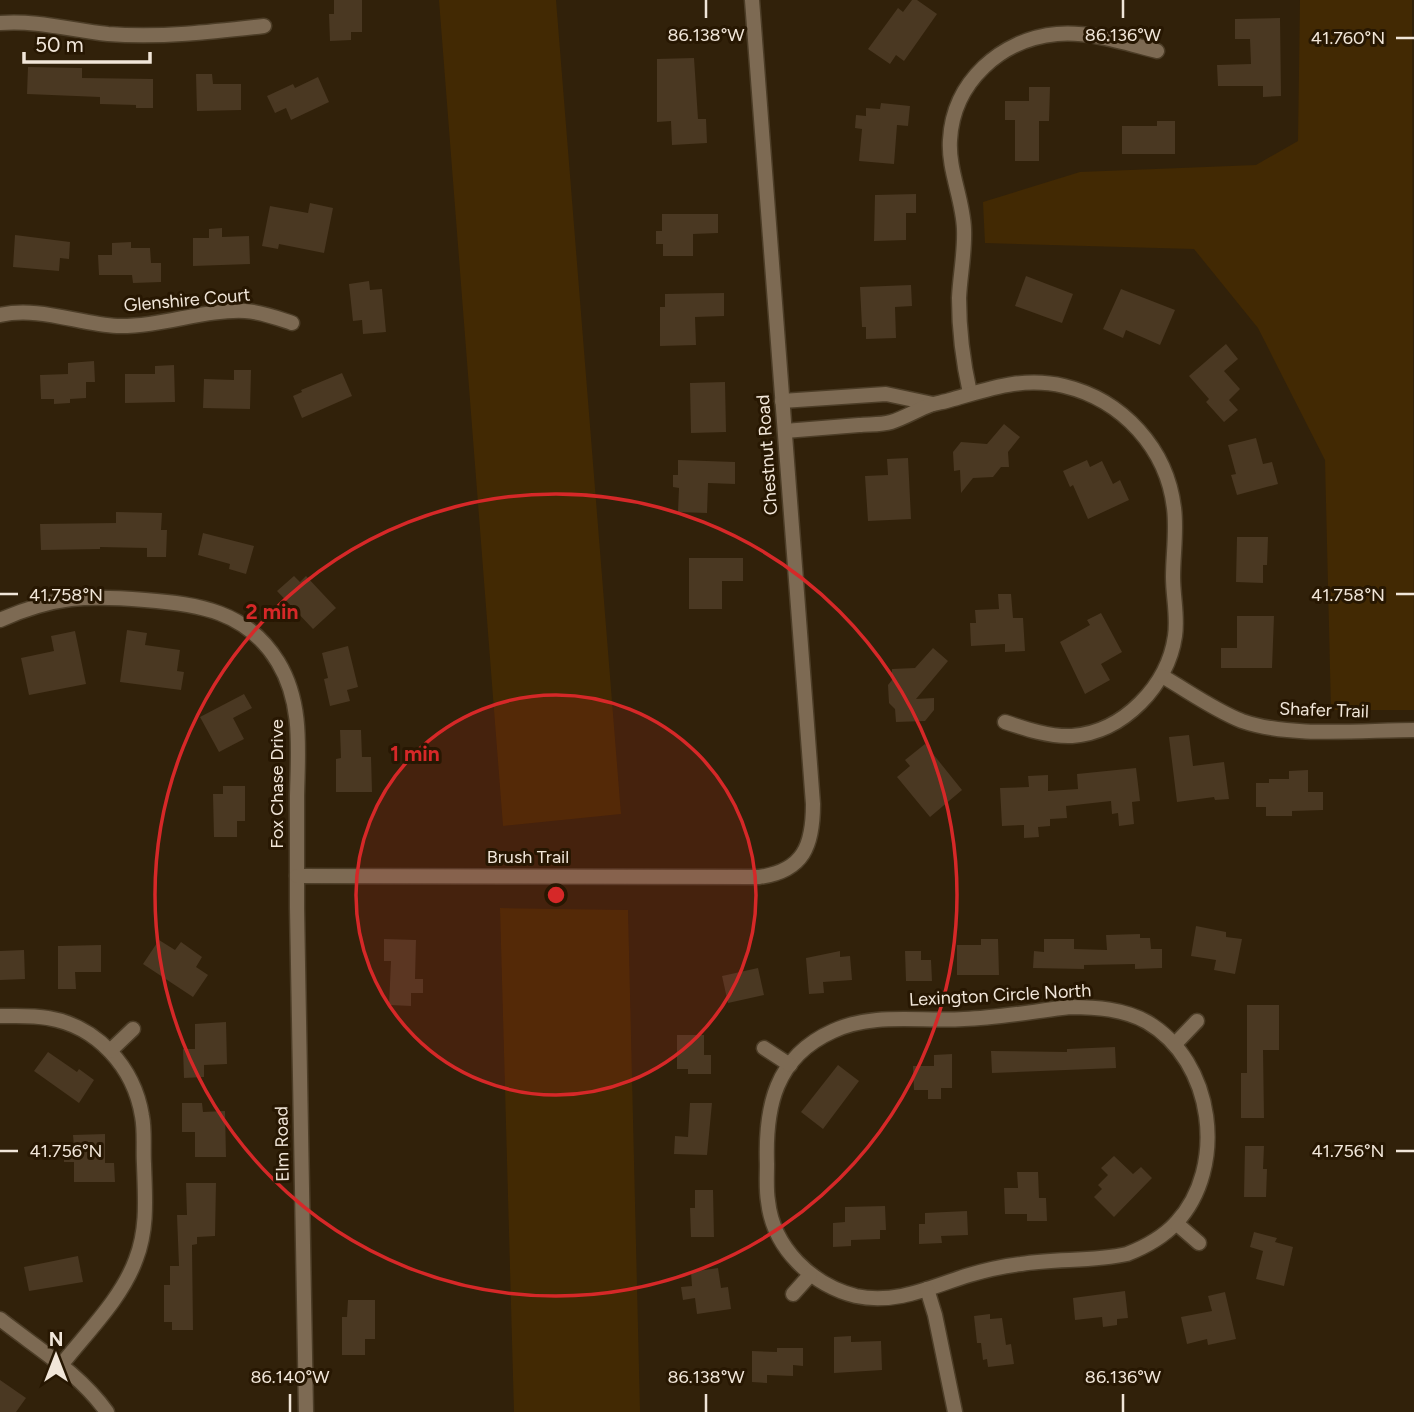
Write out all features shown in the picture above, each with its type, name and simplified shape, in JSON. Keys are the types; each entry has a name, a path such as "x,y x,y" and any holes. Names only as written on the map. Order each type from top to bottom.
{"street":[{"name":"Chestnut Road","path":"752,0 813,822 812,837 799,860 774,875 759,877"},
{"path":"0,23 48,24 107,34 157,36 264,26"},
{"path":"970,393 963,362 959,297 965,255 964,226 950,153 951,126 960,98 970,81 997,55 1033,38 1077,34 1157,51"},
{"name":"Glenshire Court","path":"0,315 27,312 84,323 146,325 243,311 264,313 292,323"},
{"path":"785,431 888,423 933,404 1020,382 1065,386 1093,396 1123,414 1143,435 1153,449 1168,482 1175,525 1175,633 1173,648 1162,676 1147,697 1128,713 1086,734 1059,736 1005,722"},
{"path":"782,401 886,394 933,404"},
{"name":"Fox Chase Drive","path":"0,620 53,601 109,596 206,607 248,629 277,660 294,699 298,726 297,876"},
{"name":"Shafer Trail","path":"1162,676 1229,715 1264,727 1314,731 1414,730"},
{"name":"Brush Trail","path":"297,876 759,877"},
{"name":"Elm Road","path":"297,876 306,1412"},
{"name":"Lexington Circle North","path":"1070,1007 1091,1007 1130,1014 1148,1023 1175,1044 1198,1082 1206,1116 1203,1173 1198,1189 1175,1223 1145,1247 1127,1254 1013,1265 890,1298 872,1298 842,1292 810,1275 790,1254 779,1236 768,1201 768,1113 777,1087 790,1065 816,1041 848,1025 891,1019 967,1019 1070,1007"},
{"path":"0,1016 48,1017 89,1033 110,1051 130,1077 142,1116 145,1229 136,1261 128,1277 62,1364"},
{"path":"1175,1044 1197,1021"},
{"path":"110,1051 133,1029"},
{"path":"764,1048 790,1065"},
{"path":"1175,1223 1199,1243"},
{"path":"793,1294 810,1275"},
{"path":"927,1289 955,1412"},
{"path":"0,1319 62,1364 83,1383 107,1412"}],"shaded area":[{"path":"439,0 556,0 621,814 503,826"},
{"path":"1300,0 1412,0 1414,710 1331,710 1325,460 1258,328 1194,249 985,243 983,202 1080,172 1256,165 1298,141"},
{"path":"500,908 628,910 640,1412 514,1412"}],"building":[{"path":"334,0 362,0 362,32 351,32 351,40 330,41 329,14 334,14"},
{"path":"912,0 917,0 937,14 904,61 896,55 890,64 868,49 898,8 903,12"},
{"path":"1280,18 1281,96 1263,97 1263,86 1218,86 1217,65 1251,64 1250,39 1235,39 1235,19"},
{"path":"694,58 698,119 706,119 707,143 672,145 671,121 657,122 657,59"},
{"path":"28,67 82,68 82,78 153,79 153,108 100,104 100,97 27,94"},
{"path":"196,74 212,74 213,84 241,84 241,110 197,111"},
{"path":"318,77 329,102 291,120 286,108 275,113 267,96 293,84 295,88"},
{"path":"1029,87 1050,87 1049,121 1039,121 1039,161 1015,161 1015,120 1005,120 1005,101 1029,101"},
{"path":"881,103 910,106 908,126 897,125 894,164 859,161 862,129 855,128 856,115 866,116 866,108 880,109"},
{"path":"1157,121 1175,121 1175,154 1122,154 1122,126 1157,126"},
{"path":"916,194 916,213 906,213 906,240 874,241 875,195"},
{"path":"310,203 333,208 324,253 279,244 278,249 262,246 270,206 308,213"},
{"path":"662,214 718,214 718,233 693,234 693,256 663,256 663,244 656,244 656,231 662,231"},
{"path":"222,228 222,237 249,236 250,264 193,266 193,238 209,238 209,229"},
{"path":"15,235 70,242 69,259 60,258 59,271 13,267"},
{"path":"131,242 131,248 150,248 151,263 161,263 161,282 133,283 132,275 99,275 98,255 112,255 112,243"},
{"path":"1026,276 1073,294 1062,323 1015,306"},
{"path":"369,281 370,290 382,289 386,332 363,334 362,320 353,321 349,284"},
{"path":"911,285 912,306 895,307 896,338 866,339 866,327 862,327 860,287"},
{"path":"1121,289 1175,310 1160,345 1126,330 1123,338 1103,329"},
{"path":"724,293 724,316 695,317 696,345 660,346 660,307 665,307 665,294"},
{"path":"1226,344 1238,359 1224,371 1240,389 1229,400 1238,410 1224,422 1206,402 1209,399 1189,376"},
{"path":"94,361 95,382 86,382 86,398 54,404 54,399 41,399 40,375 68,374 68,363"},
{"path":"174,365 175,402 125,403 125,374 155,374 155,366"},
{"path":"234,370 251,370 250,409 203,408 204,379 234,380"},
{"path":"342,373 352,396 302,418 293,396"},
{"path":"725,382 726,432 691,433 690,383"},
{"path":"1004,424 1020,437 1008,452 1009,467 1001,467 993,477 973,478 961,493 960,470 954,471 953,452 961,442 987,444"},
{"path":"1256,438 1263,464 1272,462 1278,484 1237,495 1231,475 1236,474 1228,445"},
{"path":"908,458 911,519 868,521 865,476 888,475 887,459"},
{"path":"678,460 735,462 735,484 708,483 707,513 678,512 679,488 673,487 673,475 678,475"},
{"path":"1087,460 1090,467 1102,461 1113,484 1120,480 1129,500 1088,519 1073,485 1070,487 1063,471"},
{"path":"116,512 162,513 161,530 167,530 166,557 147,557 147,548 41,550 40,524 116,523"},
{"path":"203,533 254,546 246,574 229,569 230,564 198,555"},
{"path":"1237,537 1268,537 1263,583 1236,582"},
{"path":"689,558 743,558 743,581 722,581 722,609 689,609"},
{"path":"294,576 300,582 306,576 336,608 313,629 277,591"},
{"path":"998,594 1011,594 1013,618 1023,618 1025,651 1005,652 1005,644 971,646 970,623 976,623 975,610 999,609"},
{"path":"1101,613 1122,652 1101,664 1110,680 1085,694 1060,642 1090,625 1087,620"},
{"path":"1237,616 1274,616 1272,668 1221,668 1221,648 1237,648"},
{"path":"127,630 147,633 145,645 180,650 177,671 184,672 181,690 120,682"},
{"path":"75,631 86,684 29,695 21,658 54,651 51,636"},
{"path":"348,646 358,687 347,690 350,701 330,706 324,679 328,678 322,653"},
{"path":"933,648 948,661 916,699 934,698 934,710 925,721 896,722 895,709 889,703 888,685 892,680 892,669 915,668"},
{"path":"244,694 252,708 233,718 244,739 219,752 200,717"},
{"path":"340,730 361,730 362,757 371,757 372,792 336,792 336,759 341,758"},
{"path":"1189,735 1193,766 1224,762 1229,799 1215,800 1214,797 1177,802 1169,737"},
{"path":"925,744 962,790 930,817 897,777 910,766 905,760"},
{"path":"1136,768 1140,801 1132,802 1134,824 1119,826 1118,813 1112,814 1111,801 1066,806 1067,818 1050,819 1050,826 1038,827 1039,837 1024,838 1024,825 1002,826 1000,788 1029,787 1028,776 1048,775 1048,791 1078,789 1077,774"},
{"path":"1308,770 1308,792 1323,792 1323,810 1292,811 1292,816 1266,816 1266,807 1256,807 1256,783 1269,783 1269,779 1289,779 1289,771"},
{"path":"223,786 245,786 245,821 237,821 237,837 214,837 213,794 223,794"},
{"path":"1196,926 1226,932 1226,937 1242,939 1235,974 1214,970 1216,960 1191,956"},
{"path":"1140,934 1140,938 1150,938 1151,949 1162,949 1162,968 1135,969 1135,964 1084,965 1084,969 1033,968 1034,951 1044,952 1044,939 1074,939 1074,949 1107,950 1106,935"},
{"path":"384,939 416,940 415,979 423,979 423,993 411,993 411,1006 389,1005 391,961 384,961"},
{"path":"981,939 998,939 999,975 957,975 957,945 981,945"},
{"path":"159,940 175,950 181,942 202,957 196,967 208,975 193,997 143,964"},
{"path":"101,945 101,972 75,972 76,989 58,989 58,946"},
{"path":"24,950 25,979 0,980 0,951"},
{"path":"840,951 840,957 850,956 852,980 823,982 824,993 809,994 806,958"},
{"path":"905,951 921,951 921,960 931,960 932,981 906,981"},
{"path":"758,968 764,995 728,1003 722,976"},
{"path":"1247,1005 1279,1005 1279,1050 1263,1050 1264,1118 1241,1118 1241,1073 1247,1073"},
{"path":"226,1022 227,1064 204,1065 204,1077 184,1078 183,1049 195,1049 195,1024"},
{"path":"677,1035 704,1035 704,1055 711,1055 711,1074 688,1074 688,1069 677,1069"},
{"path":"1115,1047 1116,1068 992,1073 991,1051 1067,1052 1067,1049"},
{"path":"48,1052 94,1080 79,1103 34,1071"},
{"path":"952,1054 952,1088 941,1088 941,1099 928,1099 928,1090 914,1090 913,1066 934,1066 934,1055"},
{"path":"838,1065 859,1081 823,1129 801,1112"},
{"path":"182,1103 202,1103 203,1112 225,1111 226,1157 195,1157 195,1132 182,1132"},
{"path":"690,1103 712,1103 707,1155 674,1154 675,1136 688,1137"},
{"path":"105,1134 105,1163 114,1163 115,1182 74,1182 74,1162 64,1162 64,1148 74,1147 73,1135"},
{"path":"1245,1146 1264,1146 1266,1197 1244,1197"},
{"path":"1114,1156 1133,1174 1141,1167 1152,1178 1114,1217 1094,1197 1102,1189 1098,1185 1108,1175 1101,1168"},
{"path":"1017,1172 1038,1172 1039,1198 1046,1198 1047,1221 1027,1221 1027,1214 1005,1214 1004,1188 1018,1188"},
{"path":"186,1183 216,1183 215,1236 197,1237 197,1244 192,1245 193,1330 172,1330 172,1322 164,1322 164,1285 170,1285 170,1266 179,1266 177,1215 187,1215"},
{"path":"695,1190 713,1190 714,1237 691,1237 690,1208 695,1208"},
{"path":"885,1206 886,1230 880,1230 880,1239 851,1240 851,1246 833,1247 833,1223 845,1222 845,1207"},
{"path":"967,1211 968,1235 941,1236 942,1243 919,1244 919,1224 925,1224 925,1213"},
{"path":"1254,1232 1277,1238 1275,1242 1293,1247 1284,1286 1256,1279 1263,1251 1250,1247"},
{"path":"78,1256 83,1282 29,1291 24,1267"},
{"path":"718,1268 721,1288 728,1287 731,1309 697,1314 695,1298 683,1300 681,1287 692,1286 691,1272"},
{"path":"1125,1291 1128,1318 1117,1319 1117,1325 1103,1327 1102,1317 1075,1320 1073,1298"},
{"path":"1225,1292 1236,1339 1208,1345 1207,1339 1187,1344 1181,1317 1212,1311 1208,1296"},
{"path":"348,1300 375,1300 375,1339 365,1339 365,1355 342,1355 342,1317 347,1317"},
{"path":"990,1314 990,1319 1002,1318 1006,1345 1011,1344 1014,1364 988,1367 987,1359 983,1360 981,1343 977,1343 974,1316"},
{"path":"851,1336 851,1342 881,1341 882,1370 834,1373 834,1337"},
{"path":"777,1348 803,1348 803,1366 793,1365 793,1376 767,1375 767,1383 752,1382 752,1351 777,1352"},
{"path":"0,1380 26,1398 16,1412 0,1412"}]}
